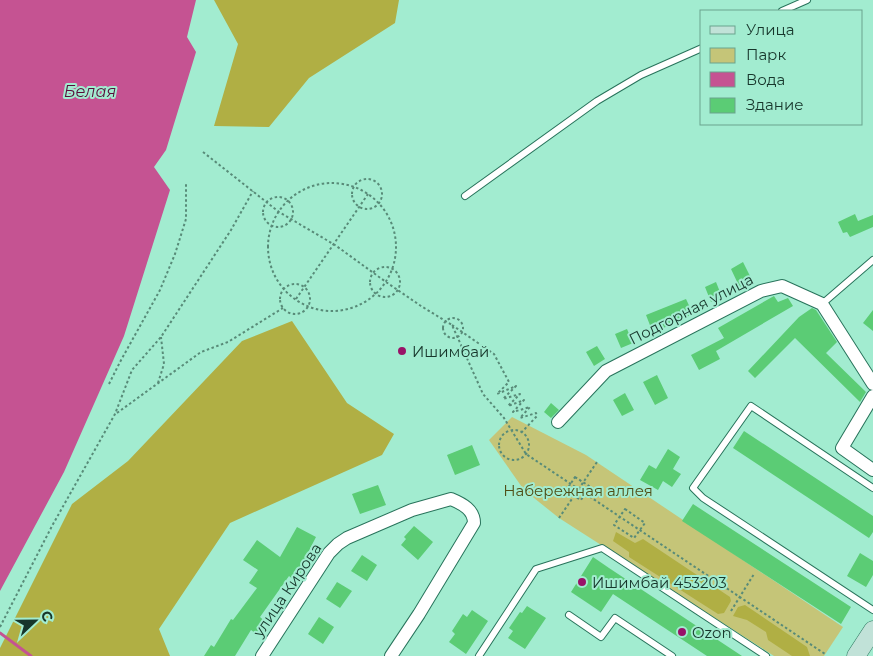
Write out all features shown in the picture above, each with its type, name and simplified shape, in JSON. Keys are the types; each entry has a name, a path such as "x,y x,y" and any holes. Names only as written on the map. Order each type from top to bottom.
{"main road":[{"path":"856,656 873,630"}],"street":[{"name":"Подгорная улица","path":"558,422 606,371 761,291 782,286 822,304"},
{"path":"822,304 873,384"},
{"path":"873,396 842,448 873,470"},
{"name":"улица Кирова","path":"262,656 329,553 338,544 347,538 412,510 451,499 471,510 474,523 419,614 391,656"}],"lane":[{"path":"784,10 807,0"},
{"path":"465,196 597,101 642,75 700,49"},
{"path":"822,304 873,260"},
{"path":"873,488 751,406 693,488 704,498 873,610"},
{"path":"478,656 536,569 602,548 766,656"},
{"path":"569,615 601,637 615,618 672,656"}],"path":[{"path":"203,152 279,212 335,245 386,282 452,324 494,354 509,382 497,394 516,386 503,400 520,394 508,406 524,400 513,412 530,407 520,418 536,414 537,416 522,432"},
{"path":"364,180 375,182 379,185 382,193 379,204 368,209 360,207 353,198 354,187 364,180"},
{"path":"109,384 160,290 175,254 186,218 186,182"},
{"path":"337,183 354,187 368,194 379,204 390,219 395,234 396,251 392,269 386,282 376,294 360,305 344,310 327,311 308,306 284,289 275,274 270,259 269,242 272,226 279,212 288,201 304,190 320,184 337,183"},
{"path":"0,627 52,526 115,414 132,370 161,337 232,230 253,191"},
{"path":"296,299 335,245 368,194"},
{"path":"277,197 288,201 292,209 291,219 284,226 272,226 266,221 264,216 264,207 267,202 277,197"},
{"path":"382,267 392,269 400,278 398,290 389,296 376,294 370,282 373,273 382,267"},
{"path":"294,284 304,288 309,296 308,306 304,311 296,314 287,312 283,308 280,297 284,289 294,284"},
{"path":"115,414 201,352 228,342 283,308"},
{"path":"451,317 458,318 462,323 462,332 457,337 450,338 444,334 442,327 445,320 451,317"},
{"path":"452,324 483,394 504,418 526,454 825,654"},
{"path":"158,383 164,364 161,337"},
{"path":"512,431 522,432 528,442 526,454 520,459 512,460 504,456 500,452 499,443 501,438 505,433 512,431"},
{"path":"560,518 597,462"},
{"path":"575,477 589,486 581,500 566,490 570,484 575,477"},
{"path":"625,509 645,523 634,538 614,525 620,517 625,509"},
{"path":"730,611 754,574"}],"green space":[{"name":"Набережная аллея","path":"512,417 586,455 843,627 824,656 774,656 559,518 524,490 489,440"}],"shaded area":[{"path":"214,0 399,0 395,23 309,78 269,127 214,126 238,44"},
{"path":"292,321 347,403 394,434 382,455 230,523 159,629 170,656 0,656 0,648 72,504 128,461 242,341"},
{"path":"616,532 635,543 643,539 730,597 731,601 724,613 718,614 629,557 629,552 613,541"},
{"path":"745,605 807,647 810,656 792,656 768,640 766,632 747,620 733,616 738,607"}],"water":[{"name":"Белая","path":"0,0 196,0 187,37 196,52 166,150 154,167 170,190 124,336 64,472 0,591"}],"building":[{"path":"855,214 858,221 873,215 873,227 850,237 847,232 843,233 838,222"},
{"path":"743,262 753,282 740,288 731,269"},
{"path":"716,282 722,297 711,302 705,287"},
{"path":"774,296 778,302 788,298 793,306 716,351 720,359 699,370 691,355 724,338 718,328"},
{"path":"686,299 693,314 653,333 646,315"},
{"path":"812,308 816,310 837,342 826,353 866,392 860,402 795,338 755,378 748,371 799,317"},
{"path":"873,310 873,331 863,323"},
{"path":"627,329 633,343 621,348 615,334"},
{"path":"597,346 605,359 594,366 586,352"},
{"path":"657,375 668,398 655,405 643,382"},
{"path":"625,393 634,410 622,416 613,400"},
{"path":"551,403 559,410 551,418 544,412"},
{"path":"744,431 873,516 873,532 869,538 733,448"},
{"path":"472,445 480,465 455,475 447,455"},
{"path":"668,449 680,457 673,469 681,474 672,487 663,481 658,490 640,480 649,465 656,469"},
{"path":"378,485 386,505 360,514 352,494"},
{"path":"693,504 851,607 841,624 682,521"},
{"path":"414,526 433,542 418,560 401,545 406,539 404,537"},
{"path":"297,527 316,537 299,570 301,572 295,581 289,576 260,617 268,624 259,636 251,630 235,656 204,656 211,645 214,647 231,619 233,620 257,588 249,583 258,570 243,560 257,540 280,557"},
{"path":"860,553 873,561 873,575 866,587 847,576"},
{"path":"362,555 377,565 367,581 351,571"},
{"path":"593,557 742,656 707,656 613,594 601,612 571,592"},
{"path":"337,582 352,591 340,608 326,599"},
{"path":"527,606 546,618 525,649 508,638 513,631 509,628 520,612 522,613"},
{"path":"472,610 488,621 466,654 449,642 455,634 452,631 463,614 467,617"},
{"path":"319,617 334,627 323,644 308,634"}],"waterway":[{"path":"0,633 31,656"}],"place":[{"name":"Ишимбай","path":"402,351"},
{"name":"Ишимбай 453203","path":"582,582"},
{"name":"Ozon","path":"682,632"}]}
